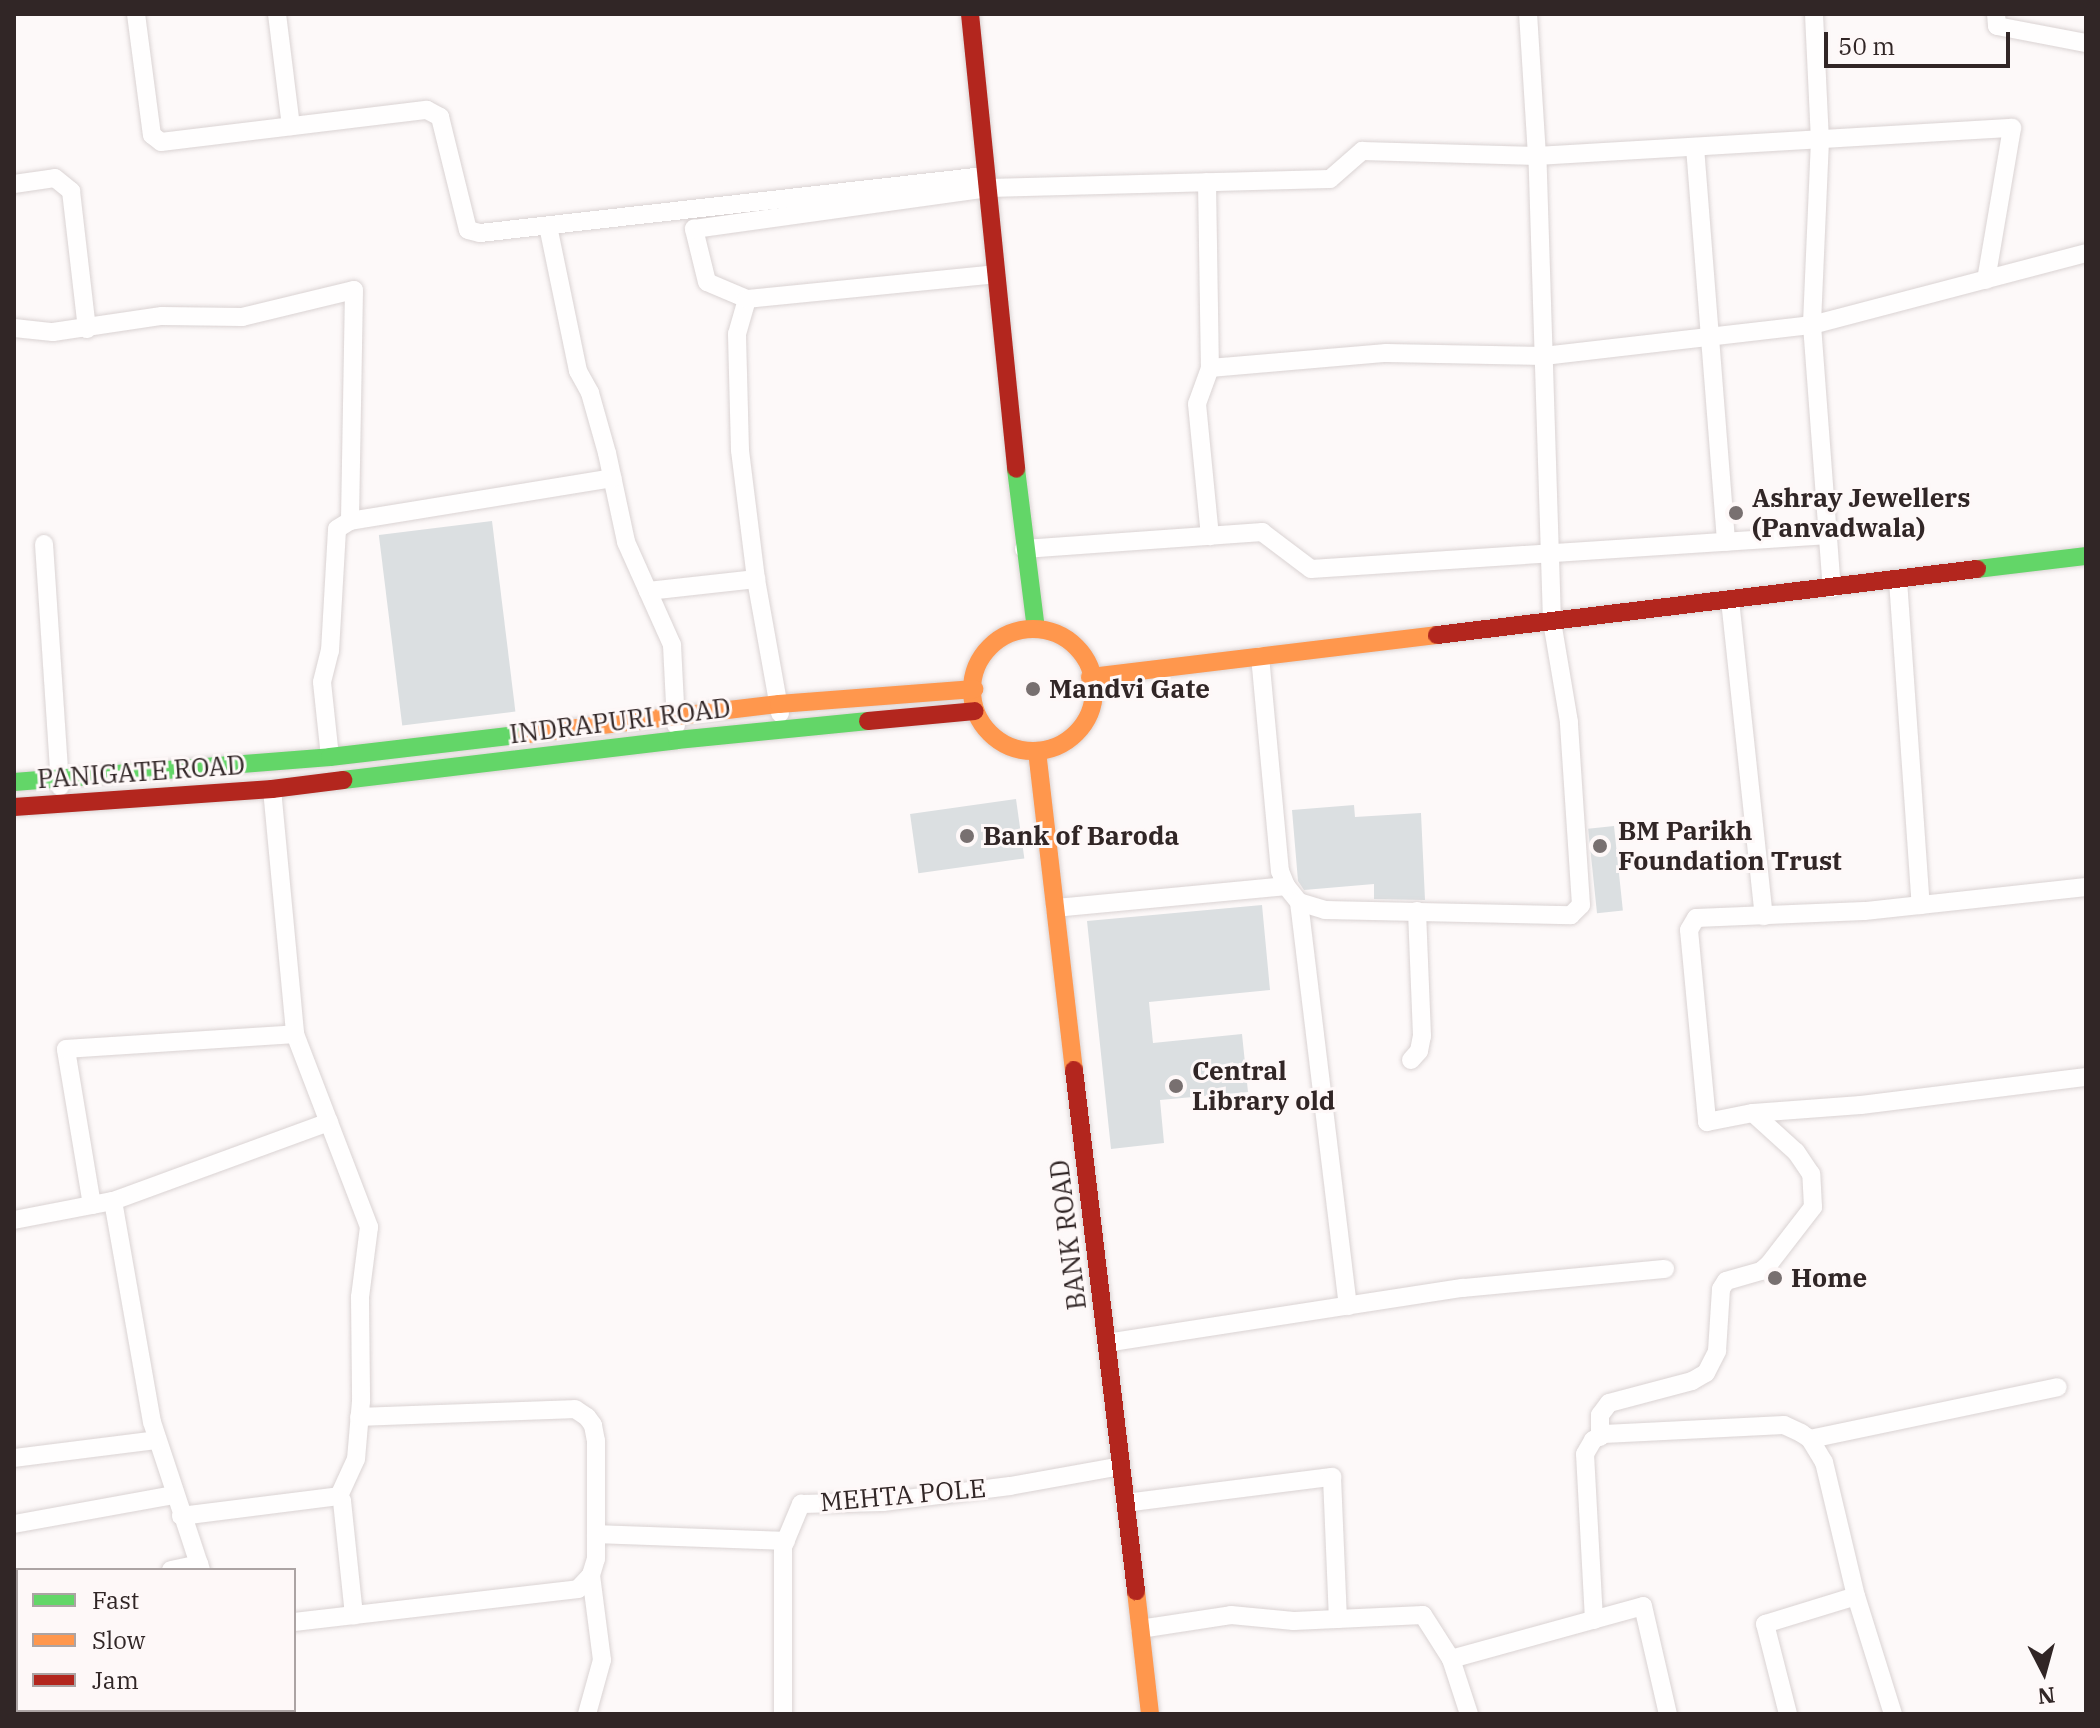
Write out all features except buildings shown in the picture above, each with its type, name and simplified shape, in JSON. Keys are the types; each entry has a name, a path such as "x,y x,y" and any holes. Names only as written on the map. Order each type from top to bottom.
{"main road":[{"path":"970,14 1024,549 1036,629"},
{"path":"1090,677 2086,556"},
{"path":"1036,629 1052,631 1068,638 1081,651 1094,685 1093,704 1085,722 1072,736 1056,746 1037,751 1017,749 999,741 980,724 975,711 973,674 989,646 1002,636 1036,629"},
{"path":"14,782 330,757 779,704 974,689"},
{"name":"INDRAPURI ROAD","path":"272,789 783,728 975,711"},
{"name":"BANK ROAD","path":"1037,751 1150,1714"},
{"name":"PANIGATE ROAD","path":"14,807 272,789"}],"street":[{"path":"136,14 152,135 161,142 427,110 440,117 468,230 480,233 987,182 1330,179 1362,151 1537,156 2012,128 1986,280"},
{"path":"277,14 291,126"},
{"path":"1299,902 1325,910 1571,915 1581,905 1569,722 1552,621 1537,156 1528,14"},
{"path":"1814,14 1820,140 1812,325 1832,588"},
{"path":"1996,14 1997,26 2086,43"},
{"path":"1695,147 1726,542"},
{"path":"14,184 55,178 71,191 87,329"},
{"path":"987,182 694,229 707,282 747,299 996,274"},
{"path":"1207,182 1210,368 1197,404 1210,536"},
{"path":"548,226 578,371 590,393 626,542 672,645 677,740"},
{"path":"1210,368 1386,353 1544,356 1812,325 2086,253"},
{"path":"14,328 53,332 162,316 242,317 354,290 350,521"},
{"path":"747,299 737,334 740,450 756,579 783,728"},
{"path":"330,757 322,682 330,651 337,529 350,521 612,478"},
{"path":"1024,549 1262,532 1311,569 1829,535"},
{"path":"44,544 61,805"},
{"path":"648,591 756,579"},
{"path":"1898,580 1921,905"},
{"path":"1730,600 1764,916"},
{"path":"1260,656 1280,871 1286,886 1299,902 1348,1306"},
{"path":"272,789 295,1034 369,1227 360,1297 356,1459 339,1496"},
{"path":"1055,908 1286,886"},
{"path":"2086,887 1921,905 1696,918 1689,930 1707,1122 1753,1113 1861,1105 2086,1077"},
{"path":"1411,1060 1419,1051 1422,1036 1417,911"},
{"path":"92,1205 66,1049 295,1034"},
{"path":"1600,1437 1600,1415 1609,1403 1692,1381 1706,1373 1717,1351 1721,1289 1726,1281 1761,1271 1813,1207 1811,1174 1796,1152 1753,1113"},
{"path":"14,1220 113,1201 329,1122"},
{"path":"113,1201 157,1440 200,1567"},
{"path":"1106,1343 1463,1288 1665,1269"},
{"path":"1810,1439 2058,1387"},
{"path":"359,1417 575,1409 593,1425 596,1441 596,1559 591,1575 602,1660 587,1714"},
{"path":"1594,1620 1585,1454 1593,1440 1600,1437 1784,1425 1810,1439 1824,1462 1856,1596 1893,1714"},
{"path":"14,1458 157,1440"},
{"name":"MEHTA POLE","path":"783,1714 786,1541 801,1504 883,1502 1010,1486 1121,1466"},
{"path":"1125,1503 1332,1477 1338,1619"},
{"path":"14,1524 174,1495"},
{"path":"181,1516 339,1496"},
{"path":"339,1496 354,1615"},
{"path":"596,1534 786,1541"},
{"path":"296,1622 578,1589 591,1575"},
{"path":"1788,1714 1765,1624 1856,1596"},
{"path":"1451,1659 1643,1606 1668,1714"},
{"path":"1140,1629 1231,1615 1294,1621 1423,1615 1451,1659 1469,1714"}],"traffic: fast":[{"path":"1016,469 1036,629"},
{"path":"1977,569 2086,556"},
{"path":"343,780 677,740 868,721"},
{"path":"14,782 330,757 527,734"}],"traffic: slow":[{"path":"1033,629 1056,634 1076,647 1089,667 1094,690 1089,713 1076,733 1056,746 1033,751 1010,746 990,733 977,713 972,690 977,667 990,647 1010,634 1033,629"},
{"path":"1090,677 1437,635"},
{"path":"527,734 779,704 974,689"},
{"path":"1037,751 1074,1070"},
{"path":"1136,1591 1150,1714"}],"traffic: jam":[{"path":"970,14 1016,469"},
{"path":"1437,635 1977,569"},
{"path":"868,721 975,711"},
{"path":"14,807 272,789 343,780"},
{"path":"1074,1070 1136,1591"}],"place":[{"name":"Ashray Jewellers (Panvadwala)","path":"1736,513"},
{"name":"Mandvi Gate","path":"1033,689"},
{"name":"Bank of Baroda","path":"967,836"},
{"name":"BM Parikh Foundation Trust","path":"1600,846"},
{"name":"Central Library old","path":"1176,1086"},
{"name":"Home","path":"1775,1278"}]}
